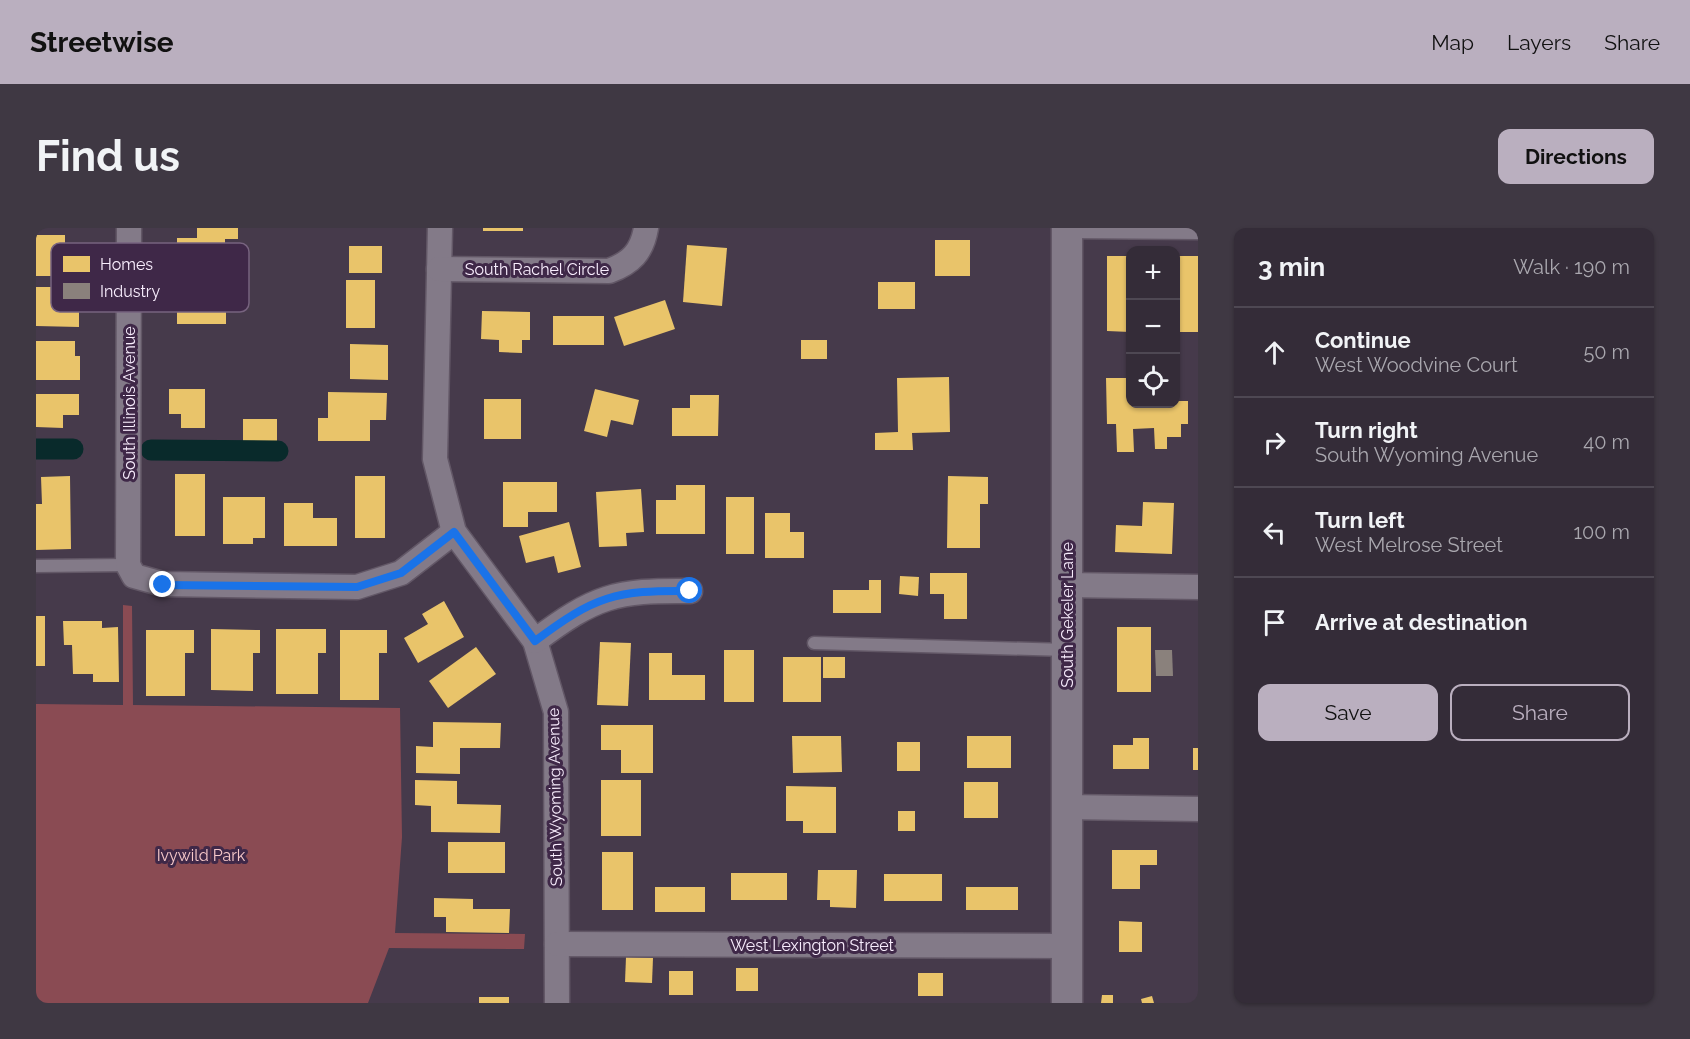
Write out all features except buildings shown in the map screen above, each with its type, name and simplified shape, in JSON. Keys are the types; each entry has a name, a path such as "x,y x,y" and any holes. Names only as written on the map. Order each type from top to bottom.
{"street":[{"name":"South Illinois Avenue","path":"129,228 129,243"},
{"name":"South Wyoming Avenue","path":"440,228 435,459 454,532 535,641 556,712 557,1003"},
{"name":"South Rachel Circle","path":"439,269 609,271 623,266 635,257 642,246 646,228"},
{"name":"South Gekeler Lane","path":"1066,230 1067,1003"},
{"name":"South Illinois Avenue","path":"129,312 131,571"},
{"path":"131,571 163,585 357,587 401,573 454,532"},
{"path":"1067,585 1198,587"},
{"path":"535,641 572,613 604,598 639,591 690,591"},
{"path":"1067,807 1198,809"},
{"name":"West Lexington Street","path":"557,944 1067,946"}],"lane":[{"path":"1066,230 1198,233"},
{"path":"36,566 131,571"},
{"path":"814,643 1067,650"}],"green space":[{"name":"Ivywild Park","path":"123,605 132,606 133,705 400,708 402,837 395,933 525,934 524,949 389,948 368,1003 36,1003 36,704 123,705"}],"waterway":[{"path":"36,449 73,449"},
{"path":"151,450 278,451"}],"route":[{"path":"163,585 357,587 401,573 454,532 535,641 572,613 604,598 639,591 690,591"}]}
